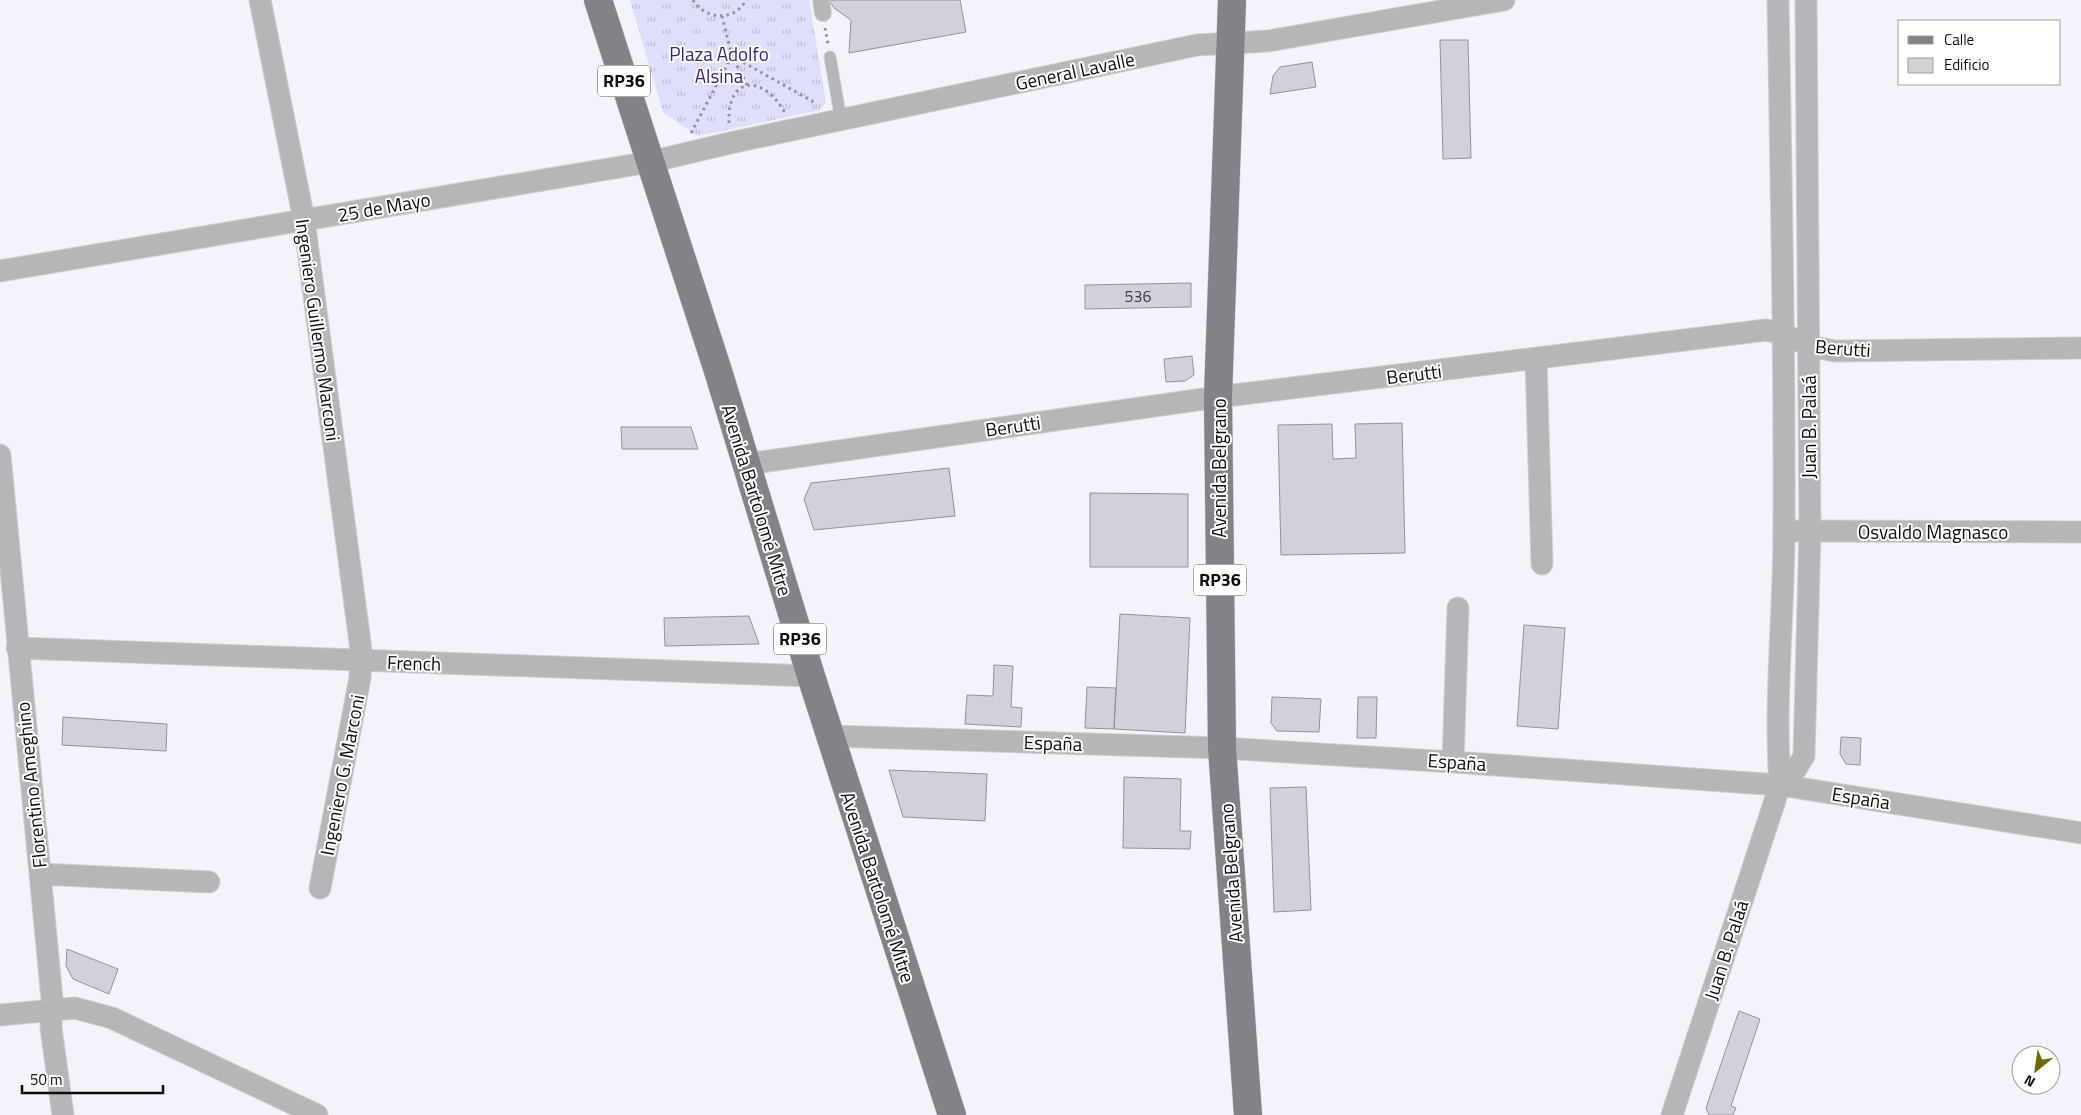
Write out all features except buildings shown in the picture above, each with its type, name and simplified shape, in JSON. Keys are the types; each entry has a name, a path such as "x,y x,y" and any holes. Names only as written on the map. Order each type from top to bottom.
{"main road":[{"name":"Avenida Bartolomé Mitre","path":"598,0 747,464 811,676 952,1115"},
{"name":"Avenida Belgrano","path":"1232,0 1218,397 1222,748 1248,1115"}],"street":[{"name":"Ingeniero Guillermo Marconi","path":"260,0 304,220 362,662"},
{"name":"General Lavalle","path":"650,162 790,130 1197,46 1268,41 1504,0"},
{"name":"Juan B. Palaá","path":"1672,1115 1780,785 1778,748 1784,531 1784,334 1778,0"},
{"name":"Juan B. Palaá","path":"1780,785 1796,769 1804,756 1810,531 1806,0"},
{"name":"25 de Mayo","path":"0,271 650,162"},
{"name":"Berutti","path":"747,464 1218,397 1766,330 1784,334 1809,346 1835,351 2081,348"},
{"path":"1536,359 1542,564"},
{"name":"Florentino Ameghino","path":"0,455 5,575 17,648 52,1009 50,1028 63,1115"},
{"name":"Osvaldo Magnasco","path":"1784,531 2081,532"},
{"path":"1453,762 1458,608"},
{"name":"French","path":"17,648 362,662 811,676"},
{"name":"Ingeniero G. Marconi","path":"320,888 362,662"},
{"name":"España","path":"830,736 1222,748 1780,785 2081,833"},
{"path":"40,874 209,882"},
{"path":"0,1015 75,1008 112,1018 317,1115"}],"lane":[{"path":"830,58 832,122"}],"path":[{"path":"693,0 699,9 706,13 722,16 738,10 746,0"},
{"path":"822,6 830,58"},
{"path":"722,16 732,56 747,85"},
{"path":"732,56 812,102 832,122"},
{"path":"693,151 689,138 693,128 732,56"},
{"path":"730,143 728,116 730,105 740,88 747,85 762,87 772,95 785,114 790,130"}],"green space":[{"name":"Plaza Adolfo Alsina","path":"630,0 809,0 826,102 820,110 698,136 663,112"}]}
